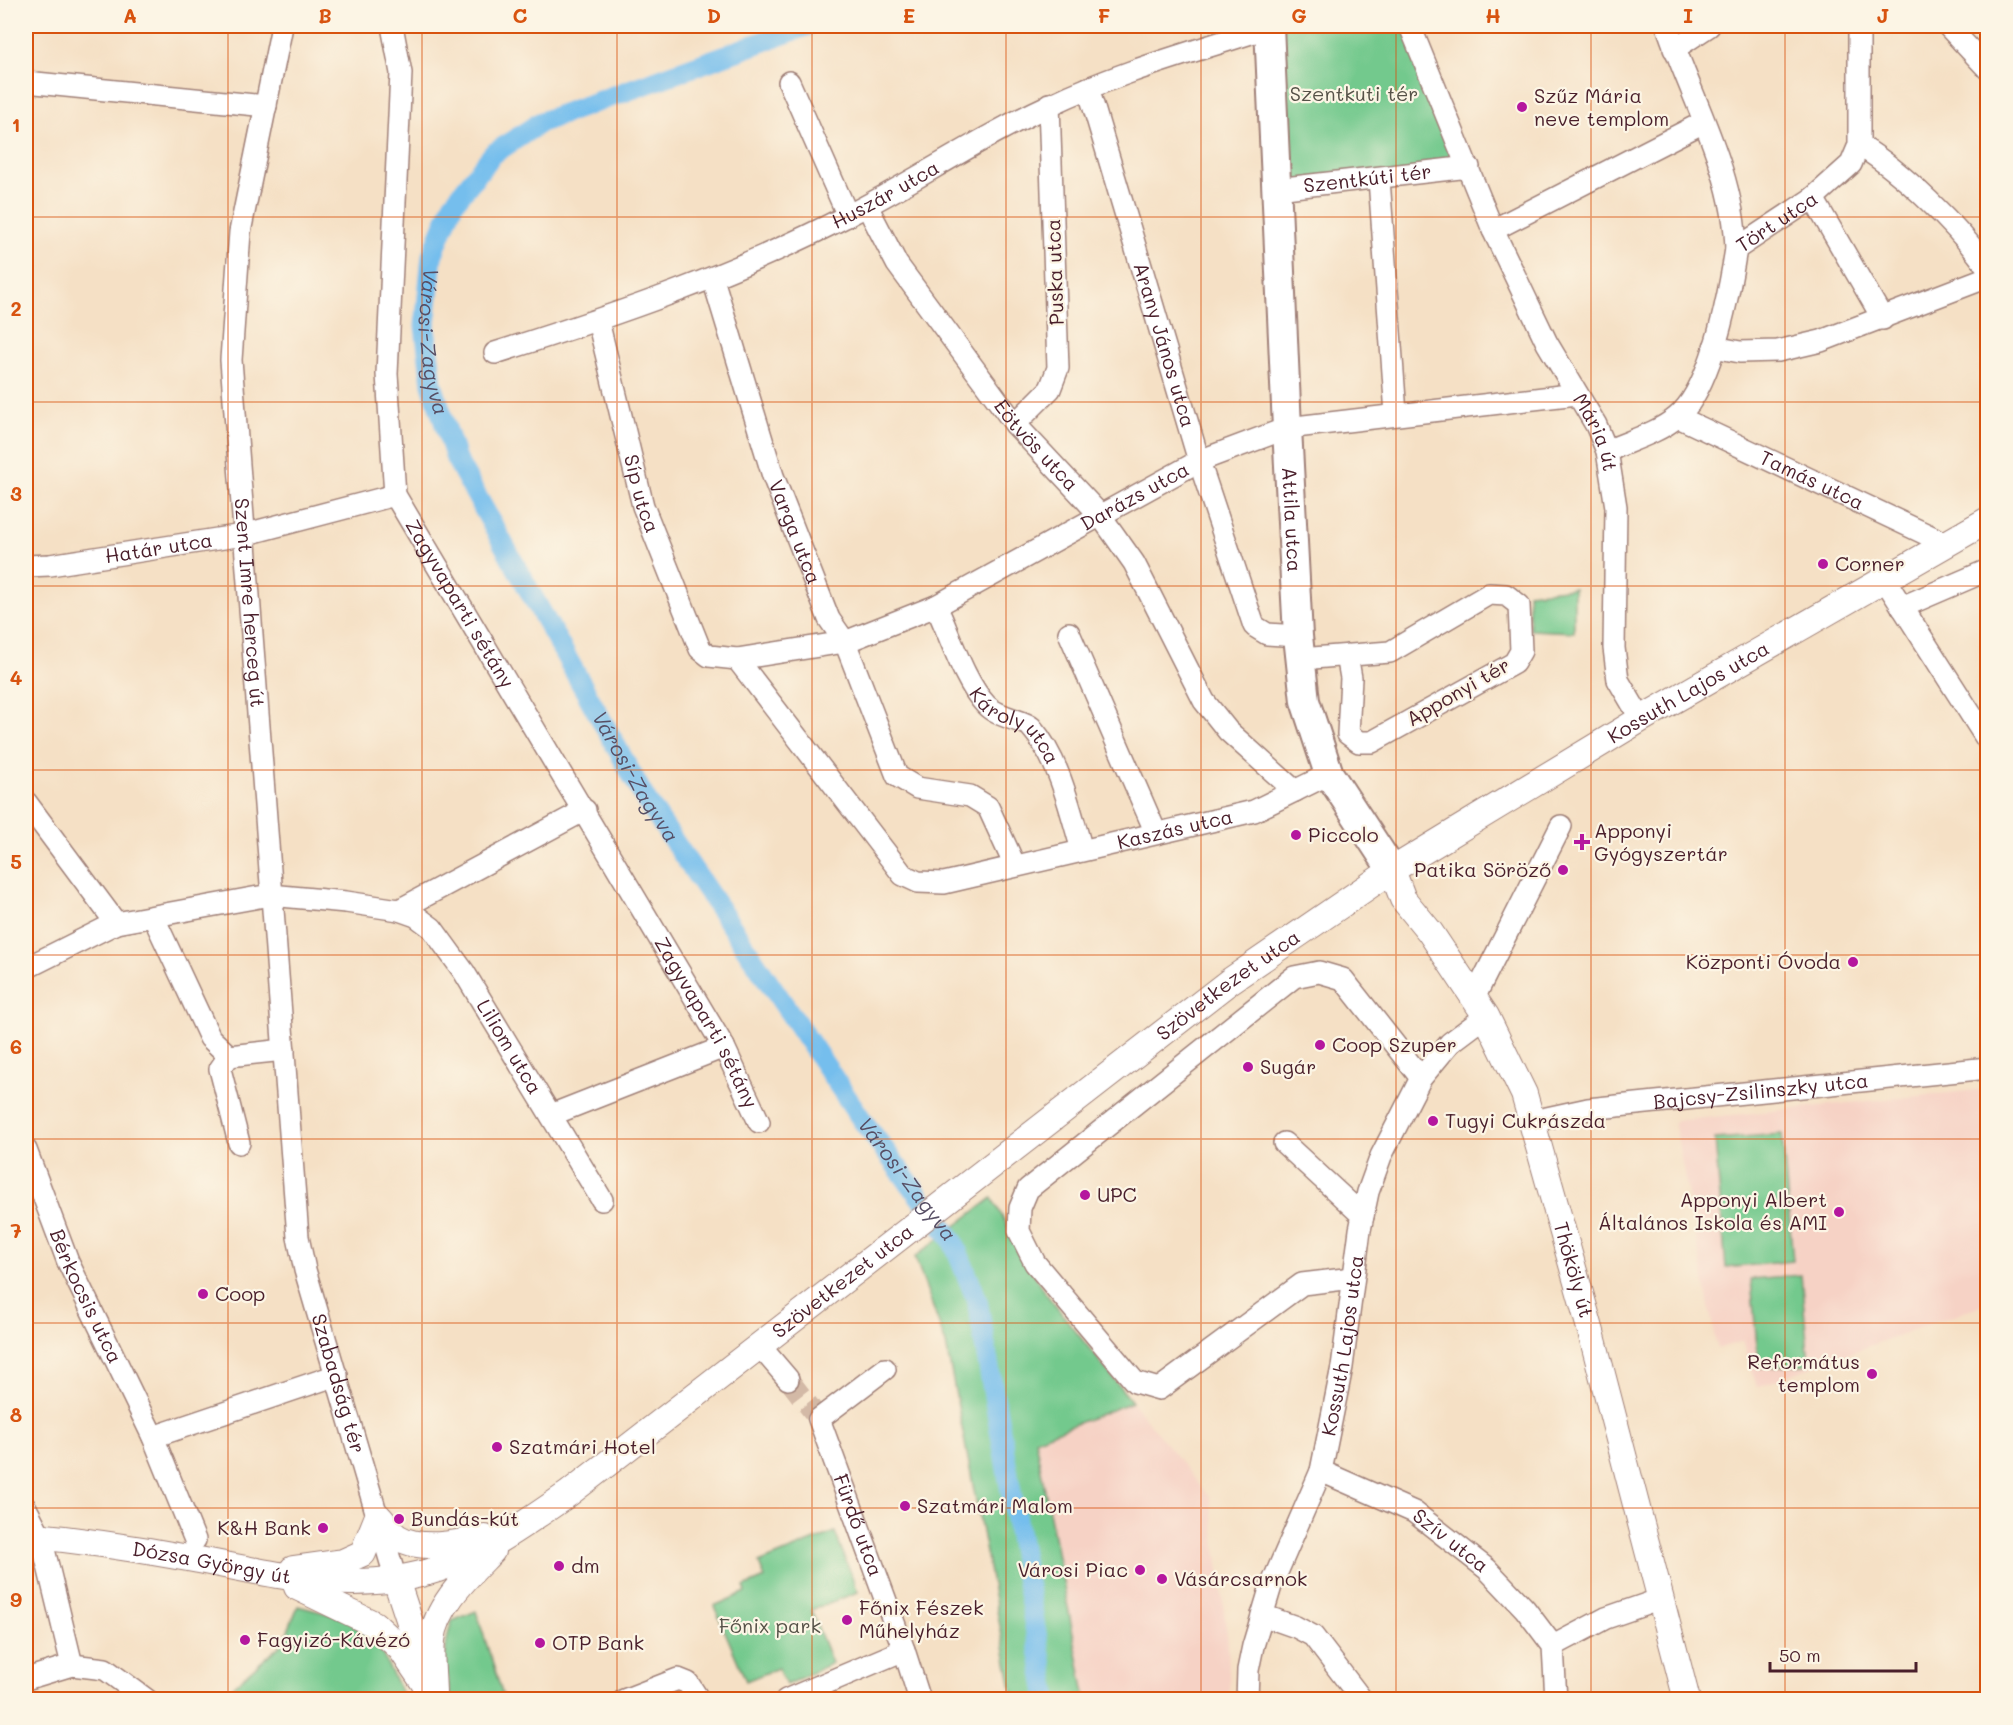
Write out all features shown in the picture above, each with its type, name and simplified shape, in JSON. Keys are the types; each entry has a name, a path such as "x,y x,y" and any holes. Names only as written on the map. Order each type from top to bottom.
{"main road":[{"name":"Szentkúti tér","path":"1269,26 1275,189"},
{"name":"Attila utca","path":"1275,189 1299,647 1305,701 1329,774 1392,870"}],"street":[{"name":"Szent Imre herceg út","path":"282,26 240,232 231,360 293,1185"},
{"name":"Zagyvaparti sétány","path":"392,26 401,73 387,374 395,495 585,810 724,1047 759,1122"},
{"name":"Huszár utca","path":"495,353 598,321 713,279 848,216 1049,104 1088,88 1269,26"},
{"path":"1410,26 1469,167"},
{"path":"1667,26 1729,193 1735,224 1736,249"},
{"path":"1674,49 1709,26"},
{"path":"1859,26 1859,145 1880,158 1969,240 1988,268"},
{"path":"1948,26 1988,69"},
{"path":"26,82 266,106"},
{"path":"789,82 848,216"},
{"name":"Arany János utca","path":"1088,88 1199,461 1254,626 1299,647"},
{"name":"Puska utca","path":"1015,424 1050,389 1058,368 1049,104"},
{"path":"1493,230 1702,123"},
{"name":"Tört utca","path":"1607,452 1678,417 1697,393 1714,347 1730,286 1736,249 1813,198 1851,164 1859,145"},
{"name":"Szentkúti tér","path":"1275,189 1469,167"},
{"name":"Mária út","path":"1469,167 1493,230 1547,343 1596,425 1607,452 1616,507 1614,648 1618,680 1641,719"},
{"path":"1379,179 1396,414"},
{"path":"1813,198 1883,319"},
{"name":"Eötvös utca","path":"867,206 897,264 1015,424 1101,515 1134,563 1204,700 1228,731 1295,791"},
{"path":"1714,347 1740,352 1778,351 1821,341 1988,277"},
{"name":"Varga utca","path":"713,279 773,476 829,619 845,642 897,776 917,788 970,796 988,807 1015,866"},
{"name":"Síp utca","path":"598,321 643,506 700,650 709,656"},
{"name":"Darázs utca","path":"709,656 737,659 845,642 936,606 1199,461 1287,428 1577,394"},
{"name":"Tamás utca","path":"1678,417 1947,544"},
{"name":"Határ utca","path":"26,566 50,565 243,535 395,495"},
{"name":"Kossuth Lajos utca","path":"1392,870 1641,719 1988,520"},
{"path":"1902,607 1988,570"},
{"path":"1885,580 1988,741"},
{"name":"Apponyi tér","path":"1299,647 1347,655 1390,652 1489,594 1506,595 1520,605 1521,651 1514,663 1372,742 1359,742 1348,734 1351,678 1347,655"},
{"name":"Károly utca","path":"936,606 973,686 986,705 1000,716 1029,725 1041,742 1065,795 1082,850"},
{"path":"1069,633 1156,833"},
{"name":"Kaszás utca","path":"737,659 903,874 918,882 944,883 1254,811 1329,774"},
{"path":"26,802 116,923"},
{"path":"26,968 116,923 154,918 270,895 399,910 585,810"},
{"path":"1480,1007 1561,826"},
{"name":"Thököly út","path":"1392,870 1403,898 1430,932 1480,1007 1524,1094 1688,1700"},
{"name":"Szövetkezet utca","path":"396,1580 440,1569 509,1534 568,1494 961,1187 1230,981 1392,870"},
{"name":"Liliom utca","path":"399,910 424,922 445,945 464,972 602,1200"},
{"path":"154,918 210,1038 229,1056"},
{"name":"Szövetkezet utca","path":"1353,1278 1302,1284 1159,1389 1135,1382 1035,1263 1019,1231 1020,1208 1028,1189 1294,977 1319,972 1343,979 1421,1078"},
{"name":"Kossuth Lajos utca","path":"1247,1700 1248,1670 1262,1615 1274,1580 1322,1471 1342,1367 1353,1278 1368,1192 1381,1156 1421,1078 1480,1007"},
{"path":"551,1115 724,1047"},
{"path":"239,1143 220,1069 229,1056 284,1050"},
{"name":"Bajcsy-Zsilinszky utca","path":"1533,1122 1588,1109 1988,1068"},
{"path":"1284,1143 1363,1216"},
{"name":"Bérkocsis utca","path":"26,1150 68,1262 153,1437 195,1540"},
{"name":"Szabadság tér","path":"293,1185 298,1236 305,1270 396,1580"},
{"path":"759,1345 788,1379"},
{"name":"Fürdő utca","path":"885,1369 819,1419 904,1650 920,1700"},
{"path":"153,1437 337,1375"},
{"name":"Szív utca","path":"1322,1471 1414,1512 1487,1569 1525,1609 1553,1646"},
{"path":"26,1508 72,1665"},
{"path":"266,1574 343,1562 363,1553 378,1516 398,1537 420,1544 452,1544 509,1534"},
{"path":"434,1698 432,1638 444,1608 466,1578 509,1534"},
{"name":"Dózsa György út","path":"33,1536 143,1549 266,1574 343,1584 396,1580"},
{"path":"266,1574 326,1599 374,1624 401,1649 434,1698"},
{"path":"396,1580 434,1698"},
{"path":"1556,1700 1553,1646 1606,1618 1661,1599"},
{"path":"1262,1615 1296,1627 1313,1636 1362,1700"},
{"path":"786,1700 904,1650"},
{"path":"26,1679 72,1665 105,1670 147,1700"},
{"path":"624,1700 678,1679 688,1683 699,1700"}],"shaded area":[{"name":"Apponyi Albert Általános Iskola és AMI","path":"1987,1089 1987,1303 1757,1387 1743,1341 1717,1349 1674,1121"},
{"name":"Városi Piac","path":"1132,1402 1210,1498 1228,1643 1230,1699 1086,1699 1035,1440"}],"green space":[{"name":"Szentkuti tér","path":"1269,26 1410,26 1469,167 1276,189"},
{"path":"1574,588 1574,632 1530,630 1528,593"},
{"path":"1782,1134 1793,1261 1726,1268 1715,1139"},
{"path":"992,1198 1043,1290 1132,1402 1035,1440 1086,1699 1014,1699 946,1344 915,1257"},
{"path":"1801,1275 1809,1364 1759,1368 1751,1279"},
{"name":"Főnix park","path":"835,1532 858,1592 811,1610 832,1663 786,1685 778,1668 746,1681 714,1606 746,1592 744,1587 765,1578 759,1563"},
{"path":"298,1606 344,1618 376,1642 405,1699 217,1700 283,1643"},
{"path":"476,1611 504,1699 451,1699 446,1660 449,1631 452,1621"}],"waterway":[{"name":"Városi-Zagyva","path":"806,26 541,122 493,154 453,204 432,256 425,326 432,384 456,459 646,800 862,1120 953,1241 977,1300 1048,1700"}],"tunnel":[{"path":"788,1379 819,1419"}],"place":[{"name":"Szűz Mária neve templom","path":"1522,107"},
{"name":"Corner","path":"1823,564"},
{"name":"Piccolo","path":"1296,835"},
{"name":"Apponyi Gyógyszertár","path":"1582,842"},
{"name":"Patika Söröző","path":"1563,870"},
{"name":"Központi Óvoda","path":"1853,962"},
{"name":"Coop Szuper","path":"1320,1045"},
{"name":"Sugár","path":"1248,1067"},
{"name":"Tugyi Cukrászda","path":"1433,1121"},
{"name":"UPC","path":"1085,1195"},
{"name":"Apponyi Albert Általános Iskola és AMI","path":"1839,1212"},
{"name":"Coop","path":"203,1294"},
{"name":"Református templom","path":"1872,1374"},
{"name":"Szatmári Hotel","path":"497,1447"},
{"name":"Szatmári Malom","path":"905,1506"},
{"name":"Bundás-kút","path":"399,1519"},
{"name":"K&H Bank","path":"323,1528"},
{"name":"dm","path":"559,1566"},
{"name":"Városi Piac","path":"1140,1570"},
{"name":"Vásárcsarnok","path":"1162,1579"},
{"name":"Főnix Fészek Műhelyház","path":"847,1620"},
{"name":"Fagyizó-Kávézó","path":"245,1640"},
{"name":"OTP Bank","path":"540,1643"}]}
